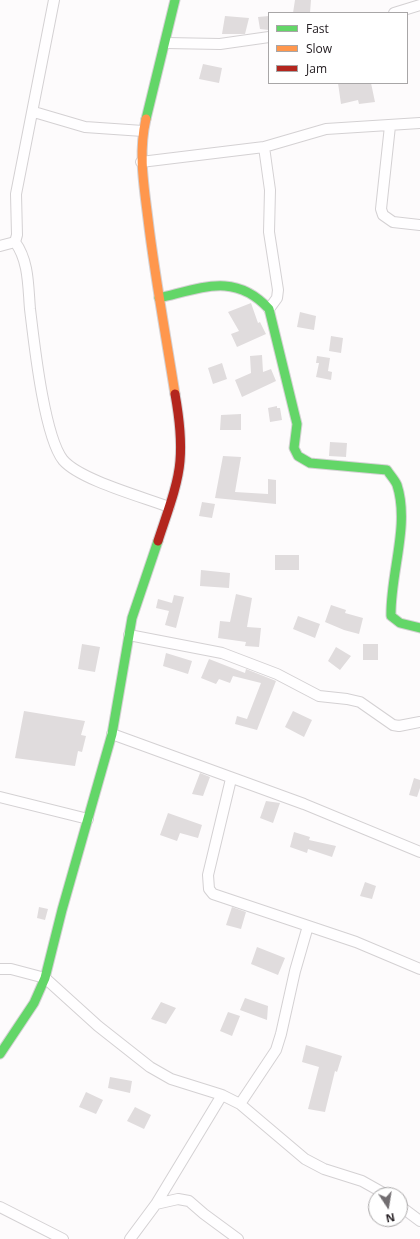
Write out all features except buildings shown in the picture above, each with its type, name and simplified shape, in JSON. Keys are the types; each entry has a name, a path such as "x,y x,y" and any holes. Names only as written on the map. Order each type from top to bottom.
{"street":[{"path":"15,242 17,236 16,194 34,112 54,0"},
{"path":"0,1054 34,1002 45,978 112,734 132,618 169,507 180,463 181,442 179,418 159,298 141,162 143,131 166,43 175,0"},
{"path":"397,12 420,5"},
{"path":"166,43 220,44 268,37"},
{"path":"34,112 86,127 143,131"},
{"path":"141,162 264,147 326,129 390,126 420,122"},
{"path":"390,126 381,209 383,215 393,222 420,225"},
{"path":"264,147 270,190 269,232 278,290 277,298 269,310"},
{"path":"0,246 15,242"},
{"path":"15,242 22,251 26,268 32,329 42,390 53,439 58,450 64,460 74,469 105,484 169,507"},
{"path":"159,298 208,288 233,286 252,292 261,298 269,310 297,424 298,436 294,452 296,456 299,459 310,462 386,470 399,491 403,509 393,573 391,616 392,619 398,623 420,628"},
{"path":"129,635 222,653 277,674 319,696 360,702 393,725 399,726 420,722"},
{"path":"112,734 304,804 420,852"},
{"path":"231,778 208,875 209,889 213,894 356,942 420,969"},
{"path":"0,797 88,819"},
{"path":"240,1104 276,1050 295,971 308,926"},
{"path":"0,969 11,969 45,978 98,1026 150,1067 172,1079 222,1095 240,1104 305,1159 324,1169 362,1181 373,1187"},
{"path":"130,1239 156,1204 222,1095"},
{"path":"156,1204 178,1199 188,1201 238,1239"},
{"path":"0,1207 63,1239"},
{"path":"408,1212 420,1220"}],"traffic: fast":[{"path":"146,119 175,0"},
{"path":"159,298 204,287 231,287 244,290 256,297 269,309 297,424 294,448 298,456 310,463 387,470 397,485 400,500 401,533 393,583 391,616 400,623 420,628"},
{"path":"0,1054 34,1003 45,978 62,910 112,734 132,618 158,541"}],"traffic: slow":[{"path":"146,119 142,144 144,182 154,263 175,394"}],"traffic: jam":[{"path":"158,541 179,471 181,444 175,394"}]}
